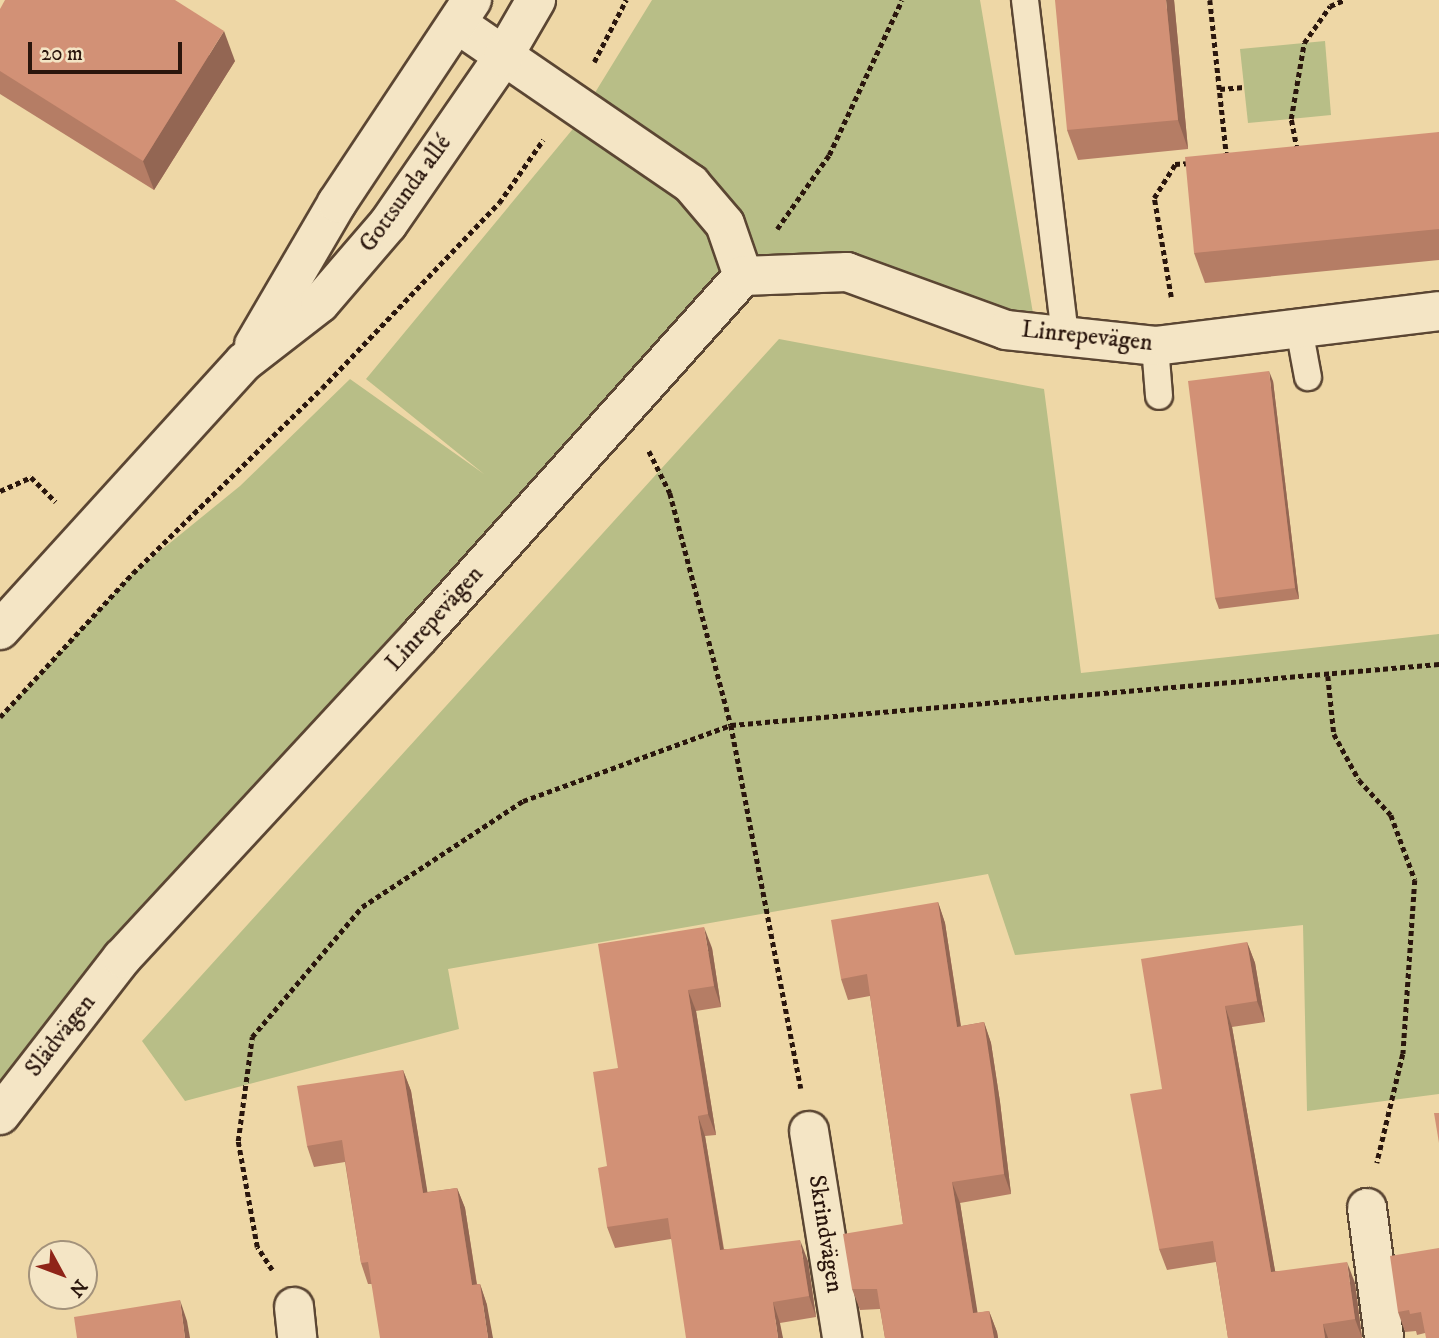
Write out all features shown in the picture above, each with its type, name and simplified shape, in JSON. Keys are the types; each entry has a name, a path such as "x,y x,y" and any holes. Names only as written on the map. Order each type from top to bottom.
{"street":[{"name":"Gottsunda allé","path":"1,628 244,362 320,303 388,224 503,57 536,0"},
{"name":"Gottsunda allé","path":"244,362 337,202 466,12"},
{"path":"466,12 503,57 691,184 725,224 743,276"},
{"name":"Linrepevägen","path":"122,957 420,636 626,403 743,276 847,272 1006,330 1167,345 1439,311"},
{"name":"Slädvägen","path":"0,1115 122,957"},
{"name":"Skrindvägen","path":"809,1131 842,1338"},
{"path":"1367,1208 1384,1338"}],"lane":[{"path":"1025,0 1065,334"},
{"path":"1298,329 1308,377"},
{"path":"1159,396 1167,345"}],"path":[{"path":"0,717 133,573 322,388 499,204 570,102 626,0"},
{"path":"743,276 829,155 902,0"},
{"path":"1210,0 1227,158"},
{"path":"1297,150 1291,119 1304,43 1330,6 1344,0"},
{"path":"1220,89 1244,87"},
{"path":"1285,152 1310,149"},
{"path":"1214,160 1239,157"},
{"path":"1167,345 1154,198 1175,164 1201,161"},
{"path":"626,403 670,493 731,726 809,1131"},
{"path":"0,491 31,477 87,532"},
{"path":"296,1322 257,1247 238,1141 252,1037 362,907 523,801 731,726 1328,676 1439,664"},
{"path":"1328,676 1334,734 1359,780 1391,815 1415,880 1403,1054 1367,1208"}],"green space":[{"path":"652,0 980,0 1036,331 847,272 743,276 0,1115 0,717 133,573 240,486 350,379 484,474 366,379 572,130"},
{"path":"1325,41 1331,115 1248,123 1240,49"},
{"path":"779,339 1044,389 1081,673 1439,634 1439,1094 1307,1111 1303,925 1015,955 988,874 448,969 459,1029 185,1101 142,1041"}],"building":[{"path":"5,0 175,0 224,31 143,161 0,71 0,9"},
{"path":"1055,0 1166,0 1178,120 1067,130"},
{"path":"1439,132 1439,229 1194,253 1185,157"},
{"path":"1269,371 1295,588 1215,598 1188,381"},
{"path":"938,902 957,1027 984,1022 993,1081 1004,1174 952,1182 973,1313 989,1311 994,1338 885,1338 877,1289 852,1289 843,1234 903,1224 867,974 841,979 831,920"},
{"path":"704,927 714,986 688,990 708,1114 698,1116 720,1250 800,1240 809,1296 773,1302 778,1338 686,1338 668,1218 607,1227 598,1168 607,1166 593,1072 618,1068 598,944"},
{"path":"1247,942 1257,1001 1225,1006 1271,1272 1347,1262 1355,1319 1323,1324 1325,1338 1228,1338 1213,1241 1159,1249 1130,1094 1162,1089 1141,959"},
{"path":"403,1070 423,1193 457,1188 472,1285 480,1284 488,1338 380,1338 368,1262 361,1263 342,1140 307,1146 297,1086"},
{"path":"1434,1113 1439,1113 1439,1143"},
{"path":"1439,1248 1439,1338 1426,1338 1421,1312 1398,1312 1390,1256"},
{"path":"180,1300 185,1338 77,1338 74,1317"}]}
